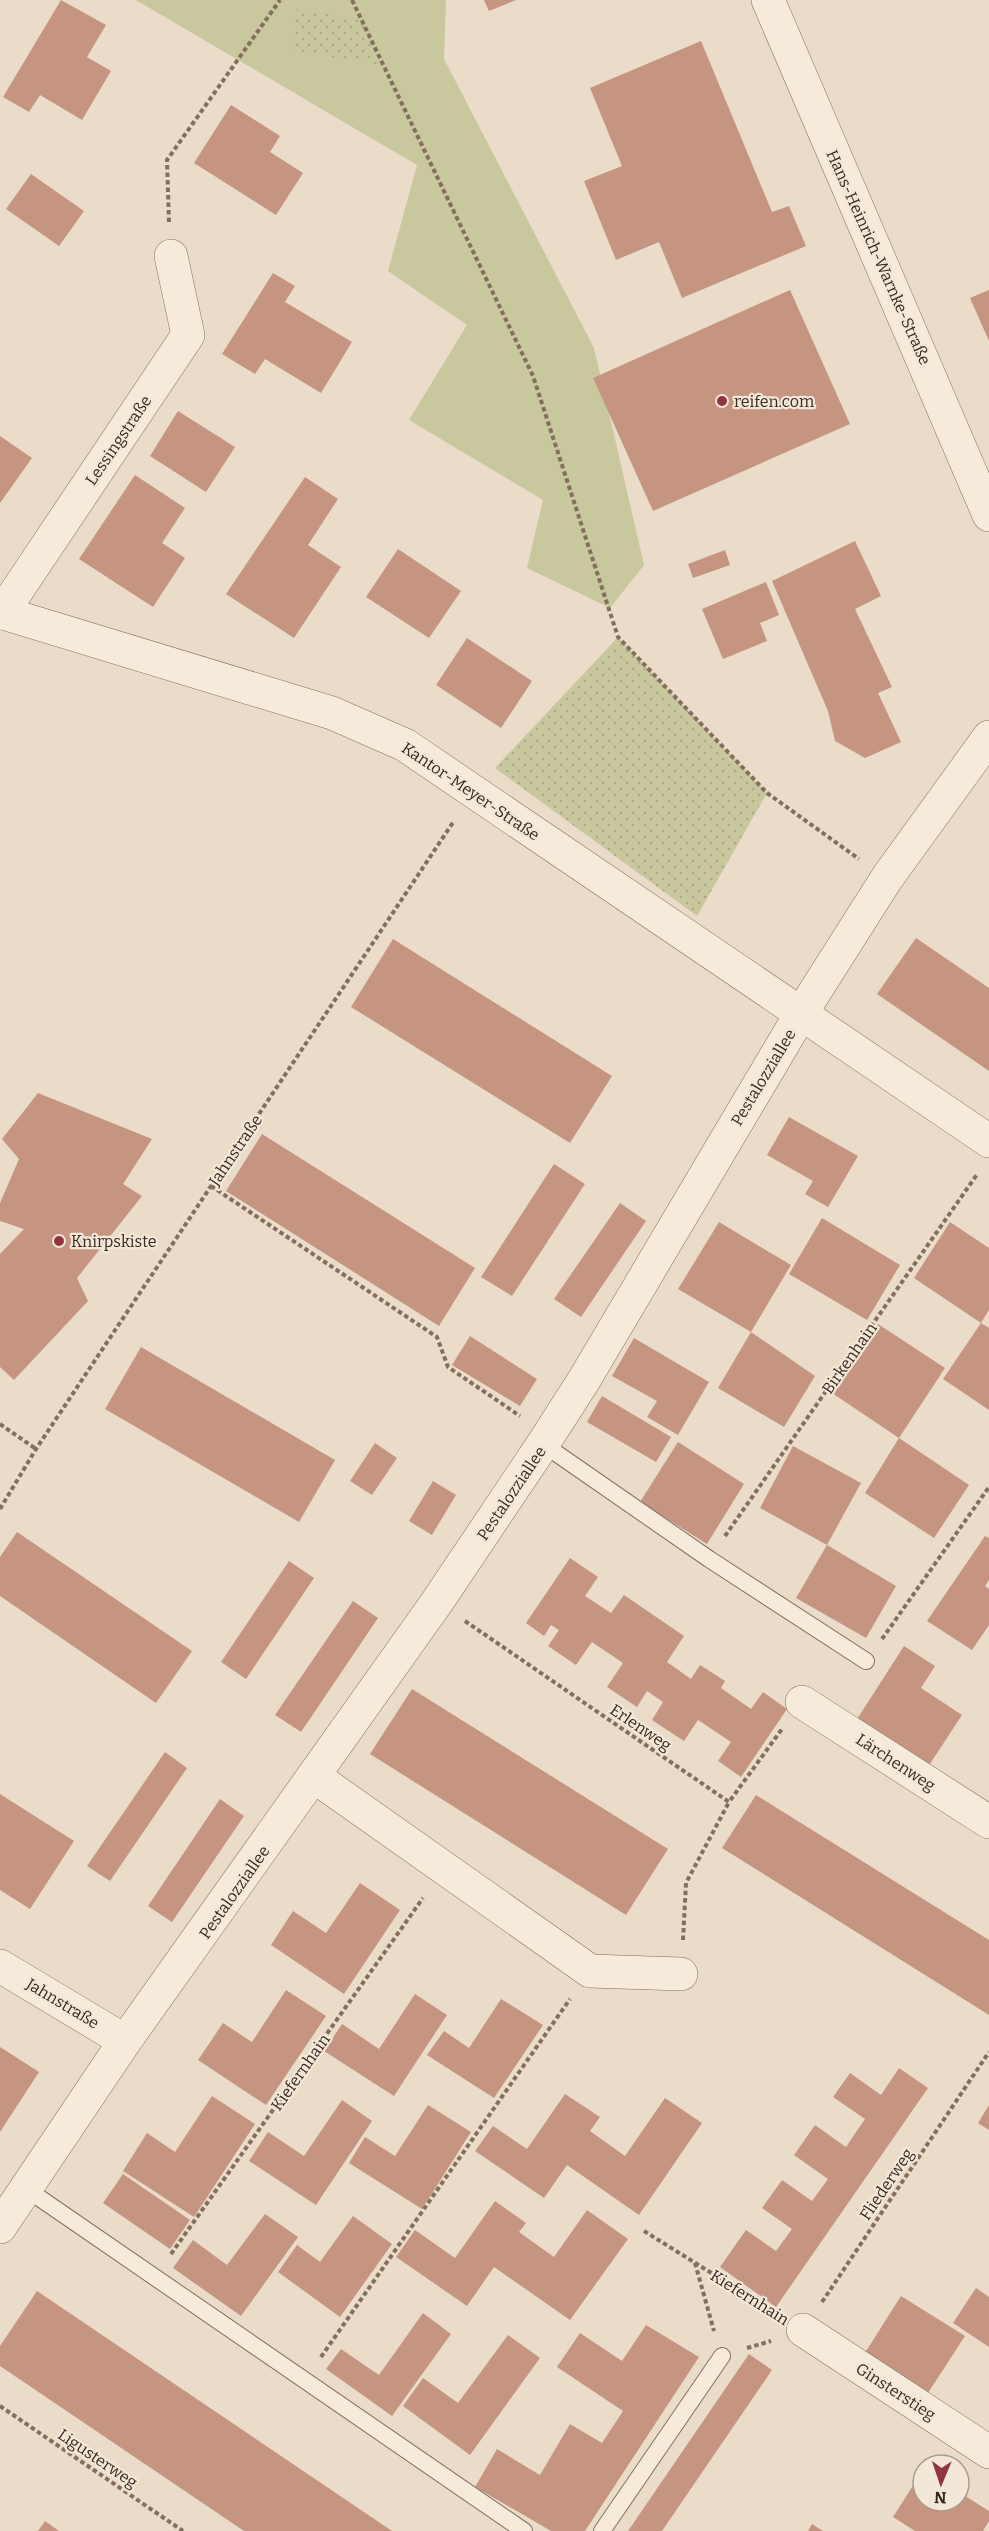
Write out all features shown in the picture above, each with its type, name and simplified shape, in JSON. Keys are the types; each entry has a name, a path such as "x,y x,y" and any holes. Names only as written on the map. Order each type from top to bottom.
{"street":[{"name":"Hans-Heinrich-Warnke-Straße","path":"768,0 989,515"},
{"name":"Lessingstraße","path":"1,613 188,335 171,256"},
{"name":"Kantor-Meyer-Straße","path":"1,613 332,713 405,745 802,1012"},
{"name":"Pestalozziallee","path":"0,2228 126,2041 315,1777 543,1444 584,1380 802,1012 887,878 989,737"},
{"path":"802,1012 986,1154"},
{"name":"Lärchenweg","path":"802,1702 989,1822"},
{"path":"315,1777 590,1971 681,1974"},
{"name":"Jahnstraße","path":"0,1965 126,2041"},
{"name":"Ginsterstieg","path":"803,2330 989,2452"}],"lane":[{"path":"543,1444 709,1559 866,1661"},
{"path":"25,2188 524,2531"},
{"path":"602,2531 722,2356"}],"path":[{"path":"171,256 167,160 280,0"},
{"path":"352,0 533,376 618,637 767,793 887,878"},
{"name":"Jahnstraße","path":"0,1509 36,1449 472,792"},
{"name":"Birkenhain","path":"709,1559 986,1154"},
{"path":"211,1186 437,1337 448,1367 527,1421 543,1444"},
{"path":"0,1424 36,1449"},
{"path":"866,1661 989,1487"},
{"name":"Erlenweg","path":"437,1602 729,1802"},
{"path":"681,1974 686,1883 729,1802 802,1702"},
{"name":"Kiefernhain","path":"155,2277 444,1868"},
{"path":"305,2380 590,1971"},
{"name":"Fliederweg","path":"803,2330 989,2052"},
{"name":"Kiefernhain","path":"644,2231 803,2330"},
{"name":"Kiefernhain","path":"695,2263 722,2356 803,2330"},
{"name":"Ligusterweg","path":"0,2406 183,2531"}],"green space":[{"path":"136,0 446,0 444,59 594,348 644,565 610,608 527,568 543,500 409,420 467,325 388,271 417,165"},
{"path":"296,9 362,20 384,65 292,51"},
{"path":"618,637 767,793 697,916 495,768"}],"building":[{"path":"61,0 106,25 87,57 111,71 82,120 40,95 29,112 3,97"},
{"path":"484,0 516,0 489,11"},
{"path":"701,41 772,212 789,206 806,246 682,298 659,242 616,260 584,181 622,166 590,88"},
{"path":"231,105 280,136 270,152 303,173 276,215 194,163"},
{"path":"31,174 84,211 59,246 6,209"},
{"path":"273,273 295,286 285,302 352,342 321,393 265,359 255,374 222,354"},
{"name":"reifen.com","path":"790,290 850,424 653,511 593,378"},
{"path":"989,290 989,341 970,298"},
{"path":"178,411 235,447 206,492 150,456"},
{"path":"0,436 32,458 0,503"},
{"path":"135,475 185,508 162,543 185,558 153,607 79,559"},
{"path":"305,477 338,499 308,545 341,567 294,638 226,594"},
{"path":"855,541 881,596 855,609 892,687 878,693 901,742 865,758 835,741 828,711 772,581"},
{"path":"398,549 461,591 429,638 366,597"},
{"path":"725,550 730,565 693,578 688,564"},
{"path":"766,582 779,615 760,623 767,641 723,659 702,609"},
{"path":"467,638 532,681 501,728 436,685"},
{"path":"916,938 989,988 989,1071 877,994"},
{"path":"393,939 612,1076 570,1143 351,1007"},
{"name":"Knirpskiste","path":"38,1093 152,1139 123,1184 142,1196 77,1278 88,1301 14,1380 0,1367 0,1254 24,1229 0,1221 0,1203 19,1159 2,1139"},
{"path":"789,1117 858,1156 828,1207 805,1194 813,1181 767,1155"},
{"path":"262,1134 475,1268 439,1326 226,1191"},
{"path":"554,1164 585,1184 512,1296 481,1277"},
{"path":"620,1203 646,1221 581,1317 554,1299"},
{"path":"822,1218 900,1265 867,1320 789,1274"},
{"path":"719,1222 791,1265 751,1332 678,1289"},
{"path":"950,1222 989,1248 989,1310 981,1323 914,1278"},
{"path":"981,1323 989,1328 989,1410 943,1379"},
{"path":"878,1324 945,1368 899,1438 832,1393"},
{"path":"751,1332 815,1376 784,1427 718,1388"},
{"path":"470,1336 537,1379 520,1406 452,1365"},
{"path":"634,1338 709,1382 678,1435 647,1417 657,1401 612,1376"},
{"path":"141,1347 335,1460 299,1522 105,1409"},
{"path":"602,1396 671,1437 656,1462 587,1422"},
{"path":"899,1438 969,1485 934,1538 865,1493"},
{"path":"678,1442 744,1484 707,1544 640,1502"},
{"path":"375,1443 397,1458 372,1495 350,1481"},
{"path":"793,1446 861,1483 827,1545 760,1508"},
{"path":"433,1481 456,1495 432,1535 409,1521"},
{"path":"17,1532 192,1651 156,1703 0,1596 0,1557"},
{"path":"985,1536 989,1538 989,1580 985,1586 989,1589 989,1625 972,1650 927,1621"},
{"path":"827,1545 896,1586 866,1638 796,1598"},
{"path":"570,1558 598,1577 585,1596 611,1613 624,1595 684,1636 667,1662 691,1679 700,1665 725,1681 721,1688 751,1709 763,1692 787,1709 741,1777 718,1761 731,1742 698,1720 684,1741 652,1720 663,1702 647,1691 637,1707 607,1687 623,1663 592,1642 576,1665 548,1646 559,1630 551,1625 544,1636 526,1623"},
{"path":"289,1561 314,1578 246,1679 221,1662"},
{"path":"353,1601 378,1618 301,1732 275,1715"},
{"path":"904,1646 935,1666 921,1688 962,1715 924,1773 852,1727"},
{"path":"412,1689 668,1849 626,1915 370,1754"},
{"path":"165,1752 187,1768 110,1881 87,1866"},
{"path":"0,1794 74,1841 30,1909 0,1890"},
{"path":"756,1795 989,1940 989,2015 722,1848"},
{"path":"220,1799 244,1816 172,1922 148,1906"},
{"path":"360,1883 400,1910 344,1994 271,1945 293,1911 326,1933"},
{"path":"286,1990 326,2016 266,2105 198,2060 223,2023 252,2042"},
{"path":"415,1994 447,2015 394,2096 324,2051 342,2024 379,2049"},
{"path":"501,1999 543,2025 494,2098 427,2055 444,2031 469,2048"},
{"path":"0,2047 39,2072 0,2132"},
{"path":"899,2068 928,2088 776,2307 720,2267 746,2230 776,2251 792,2229 762,2208 782,2180 812,2201 828,2179 794,2155 815,2125 846,2147 865,2119 833,2097 850,2073 881,2095"},
{"path":"565,2094 600,2117 590,2131 625,2156 665,2098 702,2123 639,2215 567,2165 544,2198 475,2151 493,2126 527,2149"},
{"path":"212,2096 255,2124 194,2217 123,2171 147,2133 175,2152"},
{"path":"342,2100 372,2121 316,2205 249,2161 268,2132 304,2156"},
{"path":"428,2105 471,2132 422,2209 349,2163 365,2137 395,2156"},
{"path":"989,2105 989,2130 978,2123"},
{"path":"123,2174 190,2220 170,2249 103,2203"},
{"path":"495,2201 526,2223 519,2232 554,2257 587,2210 628,2239 570,2320 494,2267 467,2306 396,2257 415,2230 455,2258"},
{"path":"265,2214 298,2237 241,2316 173,2268 193,2240 227,2265"},
{"path":"353,2216 392,2244 340,2317 278,2272 297,2245 320,2262"},
{"path":"976,2288 989,2297 989,2347 953,2323"},
{"path":"37,2291 392,2531 244,2531 0,2366 0,2346"},
{"path":"901,2296 965,2336 926,2396 863,2356"},
{"path":"423,2313 451,2334 392,2416 326,2369 341,2349 379,2375"},
{"path":"646,2325 699,2357 585,2531 551,2531 475,2487 497,2449 540,2475 570,2424 602,2443 623,2411 557,2367 580,2333 622,2361"},
{"path":"508,2335 540,2358 470,2455 403,2406 423,2378 458,2403"},
{"path":"749,2354 772,2370 662,2531 628,2531"},
{"path":"911,2489 911,2513 971,2513 971,2500 989,2511 989,2521 983,2531 915,2531 893,2517"},
{"path":"45,2521 59,2531 38,2531"},
{"path":"812,2524 823,2531 808,2531"}],"place":[{"name":"reifen.com","path":"722,401"},
{"name":"Knirpskiste","path":"59,1241"}]}
